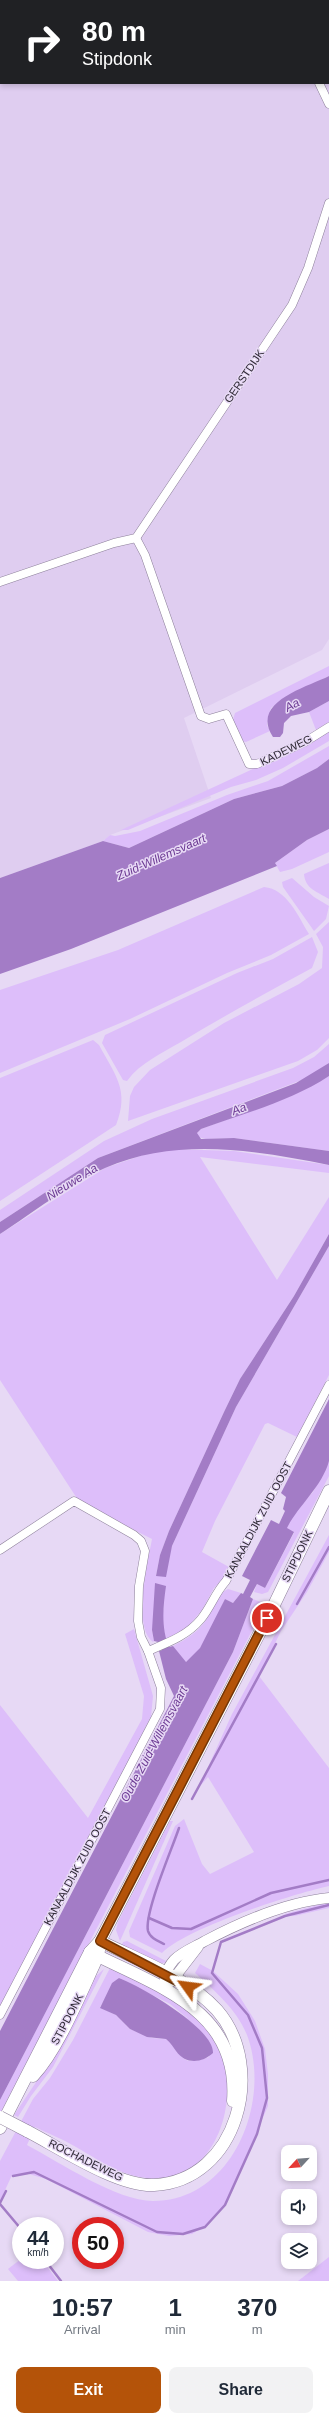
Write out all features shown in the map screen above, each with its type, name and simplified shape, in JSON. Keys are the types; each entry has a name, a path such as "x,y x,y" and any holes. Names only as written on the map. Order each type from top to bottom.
{"main road":[{"name":"STIPDONK","path":"0,2128 19,2090 94,1954 270,1612 329,1491"},
{"name":"ROCHADEWEG","path":"0,2116 115,2176 134,2183 154,2185 181,2179 198,2170 212,2159 228,2133 237,2114 243,2070 236,2043 217,2010 200,1995 170,1976 100,1941"},
{"name":"ROCHADEWEG","path":"94,1954 164,1988 200,2012 214,2029 225,2047 234,2084 228,2133"}],"street":[{"path":"319,84 329,104"},
{"name":"GERSTDIJK","path":"136,538 292,305 308,268 329,203"},
{"path":"0,582 114,543 136,538"},
{"name":"KADEWEG","path":"136,538 145,555 201,716 209,719 226,714 249,764 256,764 305,742 329,727"},
{"name":"KANAALDIJK ZUID OOST","path":"148,1651 184,1635 200,1620 218,1590 226,1581 329,1386"},
{"name":"KANAALDIJK ZUID OOST","path":"0,1550 74,1501 141,1541 145,1551 139,1586 138,1622 141,1638 148,1651 161,1688 160,1709 0,2015"},
{"path":"164,1988 170,1976 202,1943 229,1928 269,1912 329,1898"}],"shaded area":[{"path":"0,84 329,84 329,639 322,650 184,718 211,798 110,835 103,841 0,878"},
{"path":"329,666 329,676 286,697 271,708 267,725 270,731 246,742 241,741 233,720 235,713"},
{"path":"329,701 329,722 316,730 309,712"},
{"path":"329,731 329,741 283,768 256,780 231,787 128,830 121,830 255,768 276,761"},
{"path":"329,746 329,759 317,768 282,786 234,799 129,848 103,841 110,835 115,836 140,831 227,795 268,781"},
{"path":"329,829 329,852 292,869 280,872 275,863 307,840"},
{"path":"329,863 329,899 309,887 304,874"},
{"path":"292,878 314,897 329,906 326,919 314,931 283,887 282,882"},
{"path":"264,887 279,893 291,904 309,934 271,955 227,973 130,1019 0,1073 0,990 118,950"},
{"path":"329,922 329,1038 317,1050 298,1061 128,1121 130,1096 134,1087 150,1070 224,1023 299,984 322,968 323,947 316,934"},
{"path":"312,937 318,952 312,968 159,1054 138,1069 127,1081 123,1080 102,1043 105,1035 237,973 273,959"},
{"path":"93,1040 99,1045 119,1083 122,1102 116,1125 0,1201 0,1078"},
{"path":"329,1044 329,1063 307,1078 98,1158 0,1222 0,1210 104,1141 152,1119 293,1068 314,1057"},
{"path":"329,1076 329,1151 234,1138 206,1139 198,1137 197,1133 201,1129 293,1095"},
{"path":"172,1149 234,1151 329,1165 329,1173 200,1157 277,1280 329,1197 329,1234 294,1296 240,1379 169,1531 160,1555 156,1576 168,1559 172,1546 236,1407 329,1246 329,1375 297,1437 268,1423 265,1424 215,1521 202,1552 229,1567 223,1579 214,1588 202,1610 186,1629 166,1639 162,1624 164,1599 152,1630 153,1642 147,1634 143,1623 142,1609 145,1577 152,1539 80,1503 0,1380 0,1234 105,1168 146,1154"},
{"path":"329,1461 329,1476 268,1592 262,1594 254,1592 257,1584 265,1588 294,1533 286,1528 293,1515 313,1492"},
{"path":"329,1535 329,1552 307,1592 281,1631 259,1676 329,1768 329,1886 291,1896 216,1923 175,1943 162,1953 130,1937 129,1931 175,1826 184,1819 202,1864 210,1874 254,1852 208,1777 201,1785 232,1714"},
{"path":"228,1589 241,1593 233,1603 225,1599 204,1643 192,1657 186,1662 183,1661 173,1646 188,1638 200,1628 207,1619 218,1598"},
{"path":"253,1599 261,1602 261,1612 256,1623 0,2114 0,2100 233,1652"},
{"path":"134,1629 153,1696 151,1717 0,2012 0,1705 88,1818 142,1719 144,1696 125,1634"},
{"path":"170,1821 173,1821 120,1941 116,1930 118,1922"},
{"path":"329,1902 329,1908 294,1916 285,1914"},
{"path":"127,1941 168,1962 157,1964 122,1945 123,1942"},
{"path":"200,1964 213,1971 238,1994 255,2021 265,2049 268,2074 268,2106 224,2207 208,2224 192,2234 169,2236 148,2232 124,2220 124,2217 119,2217 46,2179 29,2174 12,2175 0,2201 0,2161 33,2099 50,2078 73,2040 110,1968 175,1999 187,2007 208,2027 220,2048 226,2073 227,2099 222,2125 211,2147 195,2165 174,2176 147,2178 127,2174 102,2162 66,2141 35,2127 27,2145 106,2188 123,2195 153,2201 181,2197 205,2184 224,2166 239,2143 249,2117 254,2089 253,2061 247,2035 243,2026 225,2001 195,1973","holes":["119,1978 170,2004 187,2018 209,2057 191,2061 186,2060 166,2039 152,2038 130,2029 116,2015 100,2007"]},
{"path":"104,1969 53,2067 31,2096 18,2117 14,2115 57,2051 95,1977"},
{"path":"329,2257 329,2281 298,2281 314,2269 317,2269 317,2266"},
{"path":"12,2266 12,2269 49,2269 58,2281 18,2281 8,2269"}],"water":[{"name":"Aa","path":"329,676 329,701 309,712 291,716 284,723 283,733 280,737 273,737 268,725 269,714 274,705 295,691"},
{"name":"Zuid-Willemsvaart","path":"329,759 329,829 307,840 275,863 277,866 71,949 0,974 0,878 103,841 129,848 234,799 282,786 317,768"},
{"path":"329,1063 329,1076 299,1093 201,1129 197,1133 201,1139 234,1138 329,1151 329,1165 245,1151 188,1149 160,1152 132,1158 105,1168 65,1190 0,1234 0,1222 98,1158 296,1083"},
{"path":"329,1234 329,1246 236,1407 172,1546 166,1577 156,1576 160,1555 169,1531 240,1379 294,1296"},
{"name":"Oude Zuid-Willemsvaart","path":"329,1399 329,1461 326,1470 315,1488 291,1520 287,1528 294,1532 265,1588 257,1584 250,1597 253,1599 233,1652 0,2100 0,2031 174,1696 166,1679 159,1651 162,1650 158,1642 154,1641 152,1630 155,1583 166,1586 164,1625 166,1640 169,1647 173,1646 186,1662 200,1648 225,1599 233,1603 241,1593 243,1594 250,1580 242,1576 271,1520 279,1524 285,1511 283,1509 286,1497 281,1493"},
{"path":"119,1978 129,1982 158,1999 189,2020 202,2032 210,2043 213,2053 204,2059 194,2061 184,2059 166,2039 147,2037 130,2029 116,2015 100,2008 112,1983"}],"waterway":[{"path":"297,1604 329,1547"},
{"path":"192,1799 276,1644"},
{"path":"164,1944 150,1936 148,1931 148,1922 154,1896 179,1828"},
{"path":"149,1918 172,1928 191,1929 271,1893 329,1880"},
{"path":"13,2176 34,2172 157,2232 183,2234 205,2227 225,2205 257,2134 267,2098 262,2048 248,2015 212,1973 221,1942 285,1916 329,1905"},
{"path":"0,2203 6,2191"},
{"path":"0,2204 12,2218"},
{"path":"52,2269 61,2281"}],"route":[{"path":"188,1987 100,1941 267,1618"}],"water label":[{"name":"Nieuwe Aa","path":"72,1182"}]}
